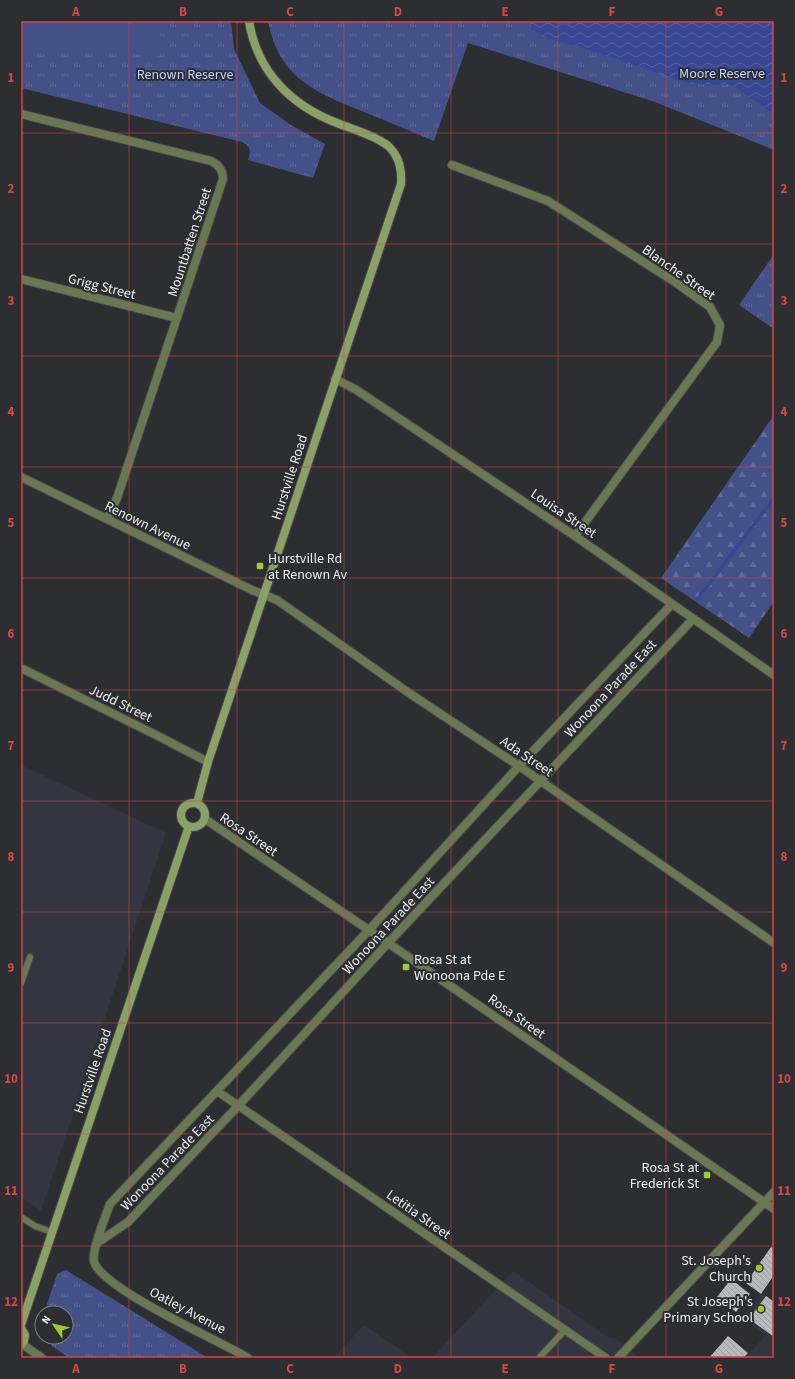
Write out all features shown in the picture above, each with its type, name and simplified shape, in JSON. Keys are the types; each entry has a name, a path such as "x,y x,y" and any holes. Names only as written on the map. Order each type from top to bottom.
{"main road":[{"name":"Hurstville Road","path":"197,803 208,762 401,184 402,172 398,160 388,146 383,142 330,120 298,102 278,85 265,67 256,49 249,21"},
{"path":"197,803 203,808 206,815 205,819 200,825 192,827 188,826 182,821 181,813 189,804 197,803"},
{"name":"Hurstville Road","path":"21,1325 188,826"},
{"path":"21,1328 25,1335 22,1344"}],"street":[{"name":"Mountbatten Street","path":"21,114 211,161 220,167 223,173 223,179 117,498 107,519"},
{"name":"Blanche Street","path":"452,165 548,201 675,282 710,308 720,325 717,342 575,536"},
{"name":"Grigg Street","path":"21,279 177,318"},
{"name":"Louisa Street","path":"335,380 355,389 575,536 774,675"},
{"name":"Renown Avenue","path":"21,477 264,595"},
{"name":"Ada Street","path":"264,595 277,600 409,693 541,781 774,943"},
{"name":"Wonoona Parade East","path":"116,1284 98,1269 94,1261 93,1251 110,1204 369,930 519,766 672,604"},
{"name":"Wonoona Parade East","path":"97,1242 128,1222 693,619"},
{"name":"Judd Street","path":"21,668 155,734 208,762"},
{"name":"Rosa Street","path":"205,819 774,1208"},
{"name":"Letitia Street","path":"217,1091 606,1358"},
{"path":"618,1358 774,1192"},
{"name":"Oatley Avenue","path":"116,1284 150,1306 248,1358"},
{"path":"22,1344 42,1358"}],"lane":[{"path":"21,983 30,957"},
{"path":"21,1217 35,1226 52,1232"},
{"path":"540,1358 565,1330"}],"shaded area":[{"path":"21,765 166,833 41,1211 21,1197"},
{"path":"513,1271 609,1338 614,1338 640,1358 432,1358"},
{"name":"St Joseph's Primary School","path":"763,1293 774,1300 774,1358 745,1358 766,1335 741,1318"},
{"path":"364,1325 412,1358 333,1358"}],"green space":[{"name":"Renown Reserve","path":"21,21 231,21 234,49 260,103 291,125 325,144 313,178 248,160 250,154 249,147 242,142 21,88"},
{"path":"21,21 160,21 159,56 21,47"},
{"name":"Moore Reserve","path":"268,21 774,21 774,150 655,102 468,43 434,141 336,100 304,82 295,75 280,56"},
{"path":"774,254 774,329 739,305"},
{"path":"774,415 774,601 749,638 661,578"},
{"path":"66,1270 208,1358 69,1358 51,1345 74,1345 74,1305 47,1305 57,1274"}],"water":[{"path":"530,21 557,21 560,25 569,25 581,21 774,21 774,114 732,85 690,84 584,48 549,39 531,29"}],"building":[{"path":"771,1247 774,1249 774,1275 761,1294 746,1283"},
{"path":"731,1279 750,1294 736,1312 717,1297"},
{"name":"St Joseph's Primary School","path":"766,1296 774,1302 774,1337 749,1319"},
{"path":"728,1336 748,1353 743,1358 709,1358"}],"waterway":[{"path":"697,600 774,498"}],"place":[{"name":"Hurstville Rd at Renown Av","path":"260,566"},
{"name":"Rosa St at Wonoona Pde E","path":"406,967"},
{"name":"Rosa St at Frederick St","path":"707,1175"},
{"name":"St. Joseph's Church","path":"759,1268"},
{"name":"St Joseph's Primary School","path":"761,1309"}]}
